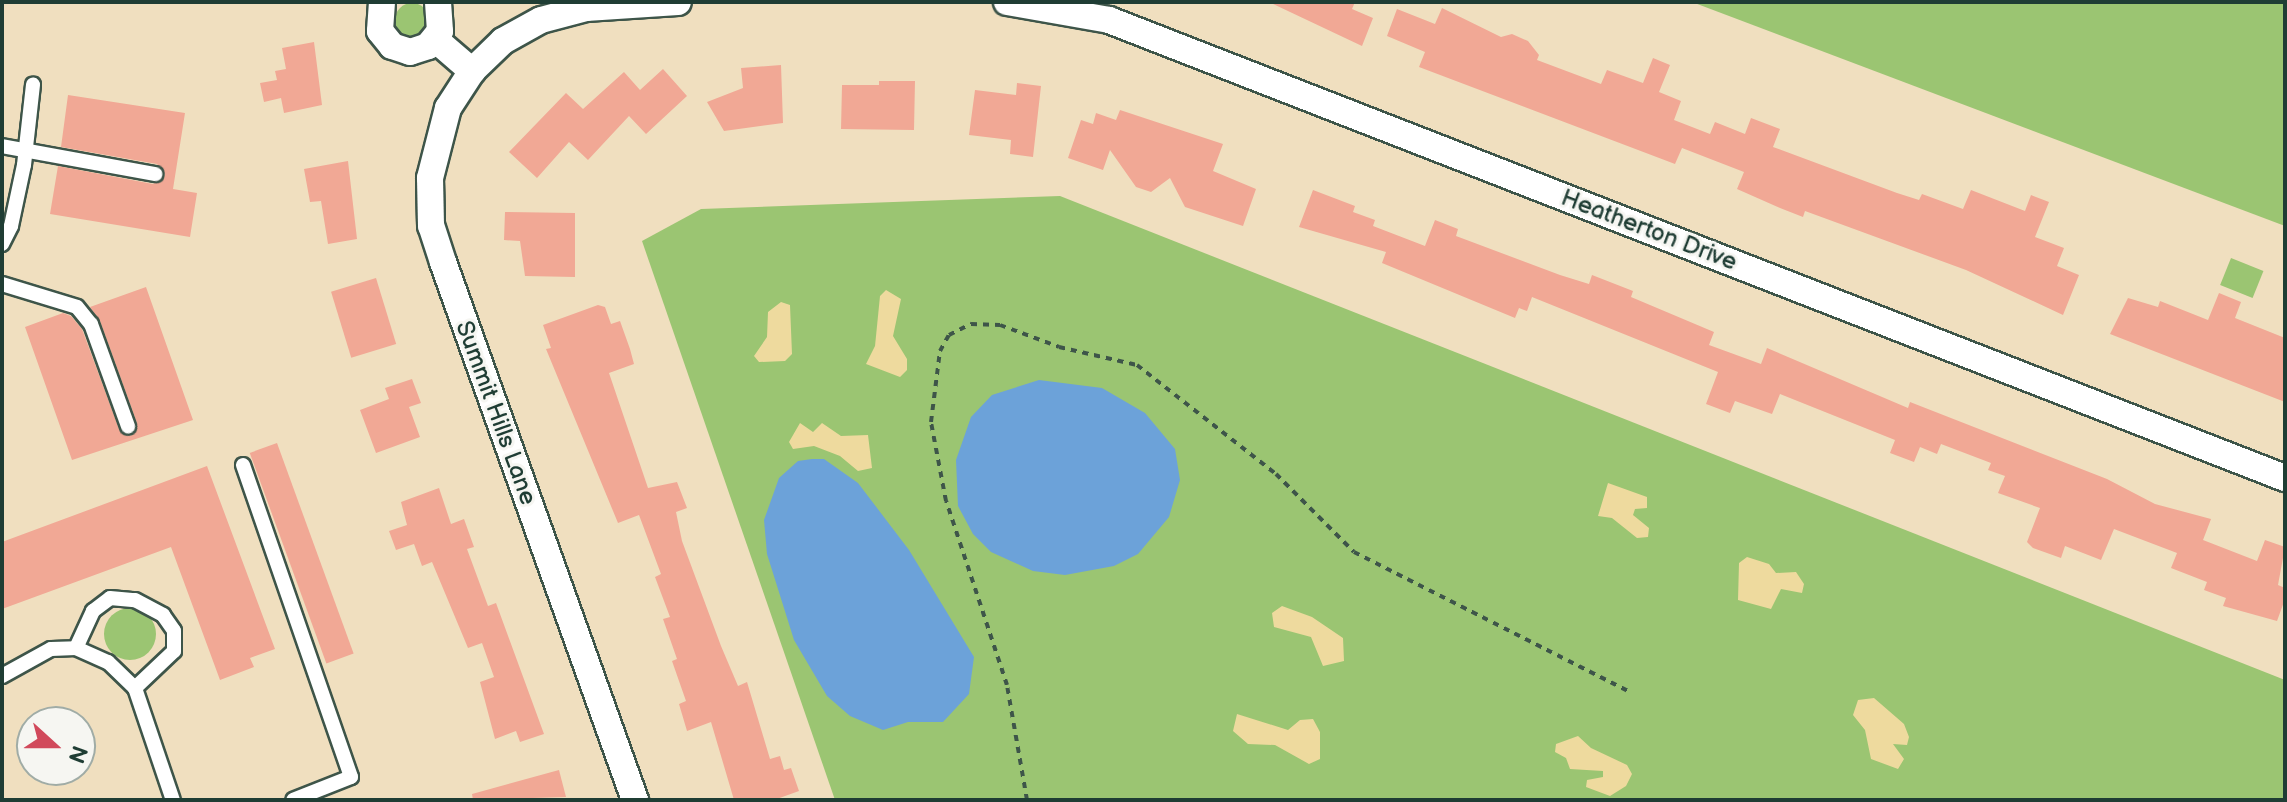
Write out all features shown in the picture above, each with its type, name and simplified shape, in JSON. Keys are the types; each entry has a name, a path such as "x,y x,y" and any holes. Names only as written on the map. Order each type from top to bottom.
{"street":[{"path":"382,2 378,21 392,46 420,50 436,40 442,22 438,2"},
{"path":"436,40 472,71 503,41 541,20 586,8 678,2"},
{"name":"Heatherton Drive","path":"1007,2 1109,20 2285,478"},
{"name":"Summit Hills Lane","path":"472,71 439,132 430,178 431,226 635,800"}],"lane":[{"path":"2,244 11,226 27,150 33,85"},
{"path":"2,146 155,174"},
{"path":"2,284 77,307 91,324 128,426"},
{"path":"243,465 351,777 293,800"},
{"path":"76,648 93,611 110,598 135,600 163,615 174,631 174,651 135,688"},
{"path":"2,676 51,649 76,648 108,662 135,688 173,800"}],"path":[{"path":"1027,800 1007,685 946,501 931,422 940,351 949,335 971,324 1000,325 1059,347 1137,365 1276,474 1354,552 1628,691"}],"green space":[{"path":"1692,2 2285,2 2285,226"},
{"path":"412,3 424,8 429,20 424,32 412,37 400,32 395,20 400,8"},
{"path":"1060,196 2285,680 2285,800 835,800 642,241 701,209"},
{"path":"2231,258 2263,271 2253,298 2220,285"},
{"path":"130,608 148,616 156,634 148,652 130,660 112,652 104,634 112,616"}],"sand":[{"path":"886,290 901,299 893,336 907,359 907,370 900,377 866,364 875,346 880,296"},
{"path":"781,302 790,305 792,354 785,361 759,362 754,356 767,337 768,312"},
{"path":"800,423 813,432 822,423 841,436 868,435 872,468 858,471 840,456 814,446 793,449 789,442"},
{"path":"1608,483 1647,497 1647,508 1635,509 1633,515 1649,528 1648,537 1637,538 1612,518 1598,516"},
{"path":"1747,557 1769,564 1776,573 1796,572 1804,584 1802,593 1781,589 1771,609 1738,600 1739,563"},
{"path":"1282,606 1312,617 1343,638 1344,661 1323,666 1311,637 1274,627 1272,613"},
{"path":"1874,698 1904,724 1909,737 1907,745 1893,744 1904,759 1898,769 1871,759 1865,730 1853,715 1858,700"},
{"path":"1237,714 1288,730 1300,720 1313,719 1320,732 1320,759 1309,764 1275,745 1248,744 1233,731"},
{"path":"1578,736 1591,748 1627,765 1632,774 1626,786 1610,796 1586,787 1587,780 1603,777 1603,771 1570,769 1566,758 1555,752 1556,744"}],"water":[{"path":"1039,380 1102,388 1145,413 1175,449 1180,480 1169,517 1138,554 1114,566 1065,575 1033,571 991,552 973,534 958,506 956,460 971,417 992,395"},
{"path":"824,459 858,483 909,550 974,657 969,694 943,722 908,722 883,730 850,716 827,696 794,640 767,554 764,520 779,478 798,461"}],"building":[{"path":"1355,2 1352,9 1373,18 1362,46 1271,3"},
{"path":"1442,8 1501,37 1512,34 1528,41 1539,55 1537,60 1601,84 1607,70 1643,83 1653,58 1670,65 1659,92 1681,101 1674,120 1710,134 1715,122 1745,134 1751,118 1780,129 1773,147 1897,193 1919,200 1922,194 1963,209 1971,190 2025,211 2031,195 2049,202 2035,237 2064,248 2057,266 2079,275 2063,315 1966,270 1805,211 1803,217 1780,208 1737,189 1744,172 1682,148 1675,164 1419,67 1425,52 1387,36 1397,9 1435,24"},
{"path":"314,42 322,105 284,113 281,98 264,102 260,83 277,80 275,71 286,69 282,48"},
{"path":"781,65 783,123 724,131 707,102 743,88 741,68"},
{"path":"663,69 687,96 646,134 629,116 588,160 569,142 537,178 509,152 566,93 583,109 624,72 640,90"},
{"path":"879,81 915,81 914,130 841,129 842,85 879,85"},
{"path":"1017,83 1041,86 1033,157 1010,154 1011,140 969,135 975,90 1016,95"},
{"path":"68,95 185,113 173,189 197,193 190,237 50,214 58,166 153,184 165,175 157,164 61,147"},
{"path":"1120,110 1223,144 1213,171 1256,189 1243,226 1185,207 1170,178 1151,192 1136,187 1110,150 1103,170 1068,158 1081,120 1093,124 1096,113 1116,120"},
{"path":"348,161 357,239 328,244 321,201 310,202 304,169"},
{"path":"1313,190 1355,206 1353,212 1375,220 1373,226 1425,246 1435,220 1458,229 1456,236 1560,275 1589,284 1592,275 1633,291 1631,297 1714,332 1709,345 1761,364 1767,348 1908,408 1910,402 2107,479 2155,504 2211,519 2203,540 2257,561 2265,540 2285,547 2278,585 2285,588 2285,599 2277,621 2223,606 2226,598 2204,590 2207,582 2171,568 2177,553 2114,529 2101,560 2065,546 2061,558 2033,548 2027,542 2040,508 1998,493 2005,476 1988,470 1991,463 1941,444 1937,454 1920,447 1914,462 1890,453 1895,440 1780,394 1772,414 1735,401 1730,413 1706,404 1718,372 1532,297 1527,311 1519,308 1515,318 1382,263 1386,252 1299,227"},
{"path":"505,212 575,213 575,277 525,276 520,241 504,240"},
{"path":"376,278 396,344 351,358 331,292"},
{"path":"146,287 193,420 72,460 25,327 63,313 71,316 82,329 119,429 131,436 137,423 100,321 90,307"},
{"path":"2219,293 2241,302 2235,318 2285,338 2285,402 2110,334 2128,298 2158,307 2160,301 2208,320"},
{"path":"598,305 605,307 611,324 620,321 630,349 634,364 609,373 648,488 677,482 687,508 676,512 682,541 721,646 738,686 747,682 770,759 780,756 784,770 791,768 799,791 774,800 734,800 711,722 687,731 679,704 686,701 672,661 677,659 663,619 670,617 655,577 661,574 639,515 618,523 546,349 551,348 543,325"},
{"path":"412,379 421,403 409,407 420,437 376,453 360,410 389,399 385,388"},
{"path":"277,443 354,653 326,663 250,453"},
{"path":"207,466 275,649 250,658 254,667 220,680 171,547 2,609 2,542"},
{"path":"439,488 451,524 464,519 474,547 467,549 488,606 496,603 544,734 520,742 516,731 495,739 480,682 494,677 482,643 468,648 432,562 422,566 414,544 396,550 389,531 407,525 401,502"},
{"path":"559,770 566,797 473,800 472,794"}]}
